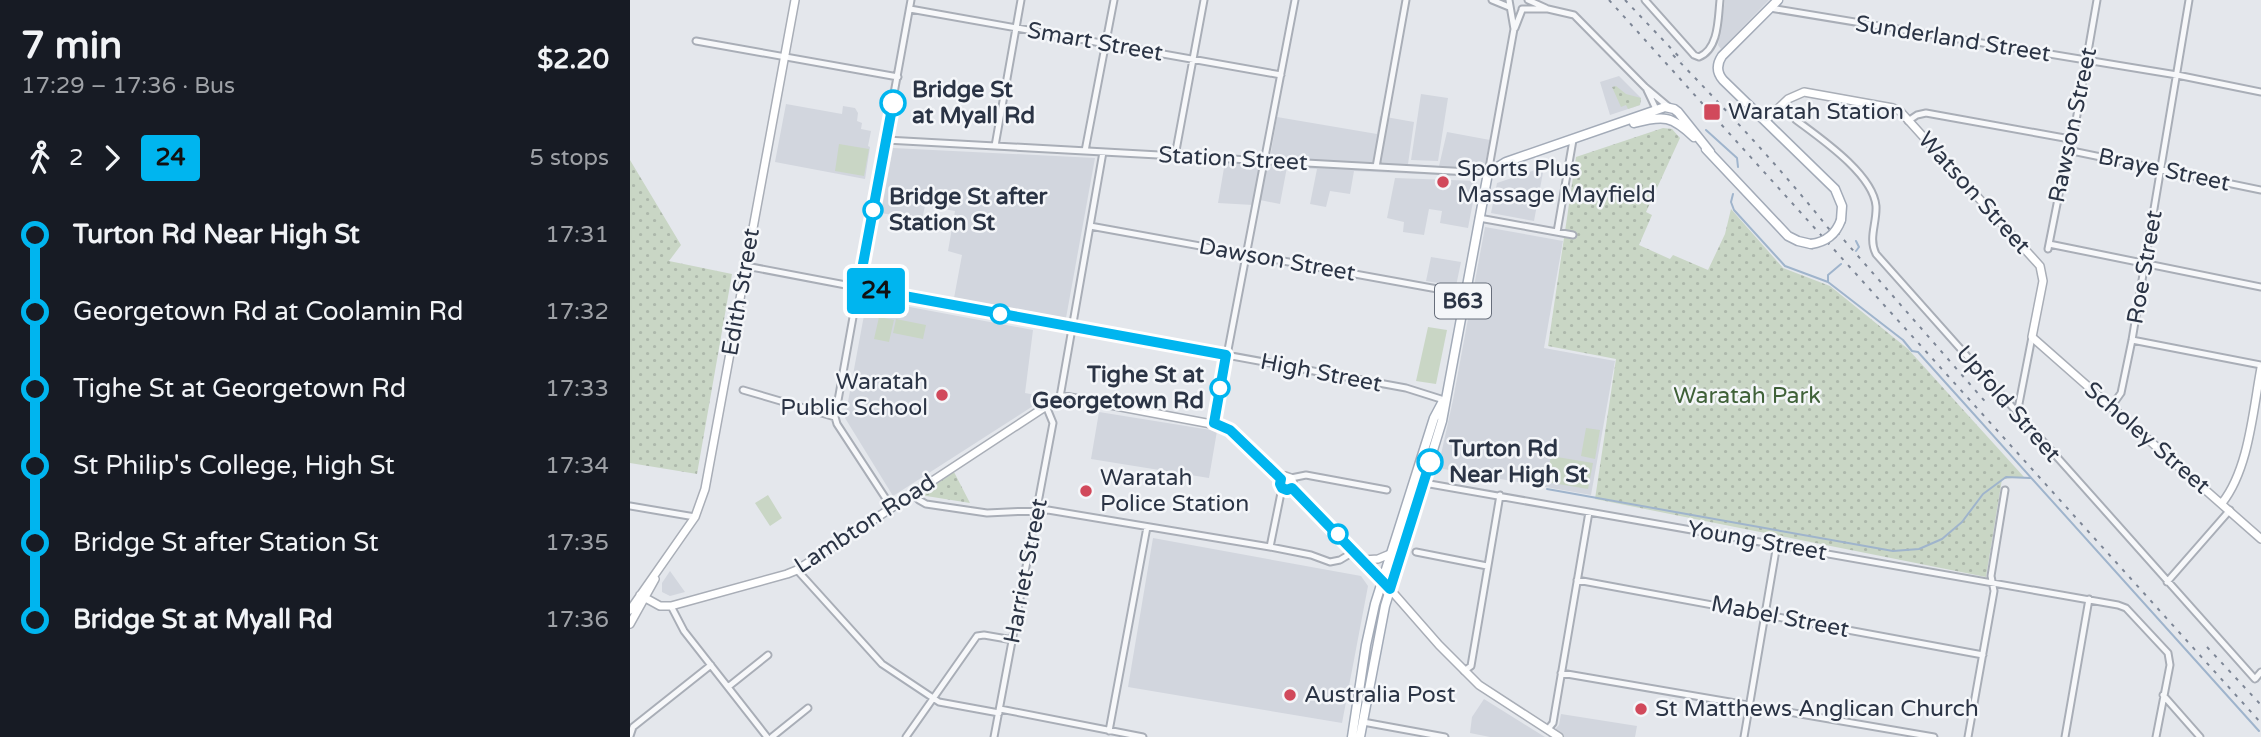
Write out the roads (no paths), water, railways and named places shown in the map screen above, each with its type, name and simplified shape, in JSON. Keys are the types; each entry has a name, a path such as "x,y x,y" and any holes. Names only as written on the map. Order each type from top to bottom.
{"main road":[{"path":"1670,107 1787,236 1798,242 1811,244 1822,242 1831,236 1842,220 1841,202 1835,190 1723,80 1718,69 1722,57 1778,0"},
{"name":"Station Street","path":"1488,173 1506,162 1656,109 1670,107"},
{"path":"1656,109 1683,124"},
{"name":"Station Street","path":"1573,140 1653,118 1669,119 1683,124"},
{"name":"B63","path":"1360,737 1374,655 1390,589 1442,421 1488,173"},
{"name":"B63","path":"1352,737 1366,645 1382,580 1433,418 1444,400"}],"street":[{"name":"Edith Street","path":"630,610 643,596 695,517 705,489 795,0"},
{"path":"860,280 911,0"},
{"path":"995,146 1021,0"},
{"path":"1085,151 1114,0"},
{"path":"1175,156 1205,0"},
{"path":"1214,423 1295,0"},
{"path":"1376,167 1406,0"},
{"path":"1492,0 1509,5 1515,11 1553,10"},
{"path":"1488,173 1514,31 1526,0 1576,17 1645,87 1670,107"},
{"path":"1645,0 1694,55 1699,57 1711,49 1720,0"},
{"name":"Rawson Street","path":"2097,0 2074,132 2067,150 2048,247 2146,263"},
{"name":"Roe Street","path":"2111,407 2121,393 2132,340 2189,0"},
{"path":"1509,5 1514,31"},
{"name":"Sunderland Street","path":"1770,8 2178,75 2261,92"},
{"name":"Smart Street","path":"910,9 1281,75"},
{"path":"696,41 898,77"},
{"path":"1645,87 1656,109"},
{"path":"1766,120 1790,97 1811,92 1893,108 1908,121"},
{"name":"Braye Street","path":"1908,121 1926,113 2070,139"},
{"name":"Upfold Street","path":"1796,120 1866,181 1872,191 1876,206 1872,239 1874,251 2255,680 2261,672"},
{"name":"Watson Street","path":"1908,121 2040,266 2043,276 2032,337"},
{"name":"Station Street","path":"886,140 1488,173"},
{"path":"1557,232 1573,140"},
{"name":"Braye Street","path":"2067,150 2261,190"},
{"path":"1103,152 1072,327 1064,397 1214,423 1230,430 1281,479"},
{"path":"1479,218 1573,235"},
{"name":"Dawson Street","path":"1090,226 1465,294"},
{"path":"2146,263 2261,287"},
{"path":"746,266 851,286"},
{"path":"860,280 865,283 866,289 863,294 857,295 852,292 851,286 854,281 860,280"},
{"name":"High Street","path":"866,289 1406,388 1444,400"},
{"path":"857,295 835,417 892,508"},
{"path":"2017,414 2032,337"},
{"name":"Scholey Street","path":"2032,337 2261,539"},
{"path":"2132,340 2261,367 2245,451 2229,495 2222,503"},
{"path":"743,390 835,417"},
{"name":"Lambton Road","path":"671,606 788,574 1046,406 1064,397"},
{"name":"Harriet Street","path":"994,737 1053,423 1046,406"},
{"path":"1281,479 1285,476 1291,478 1306,475 1387,490"},
{"path":"1291,478 1292,488"},
{"path":"1270,547 1282,488 1281,479"},
{"name":"Young Street","path":"1424,483 2089,599 2126,608 2168,653 2170,665 2156,737"},
{"path":"1282,488 1292,488"},
{"path":"1292,488 1364,560 1479,685 1559,737"},
{"path":"1968,737 1994,591 1991,576 2005,490"},
{"path":"913,493 926,504 987,513 1048,510 1270,547 1311,555 1330,562 1340,560 1355,551"},
{"path":"1464,671 1471,666 1500,495"},
{"path":"630,506 695,517"},
{"path":"2167,582 2230,510"},
{"path":"1548,729 1553,723 1589,512"},
{"path":"1109,731 1147,527"},
{"path":"1744,737 1777,544"},
{"path":"1416,552 1487,566"},
{"path":"1364,560 1378,559 1390,554"},
{"path":"797,569 882,664 939,702 1143,737"},
{"name":"Mabel Street","path":"1577,580 1983,655"},
{"path":"630,624 643,596 660,606 671,606 684,631 766,736 808,708"},
{"path":"2065,737 2089,599"},
{"path":"906,737 977,636 1013,640"},
{"path":"728,687 768,655"},
{"path":"630,736 633,727 711,665"},
{"path":"1561,673 1934,737"},
{"path":"2163,695 2200,737"},
{"path":"1363,722 1414,734 1444,737"}],"waterway":[{"path":"1706,130 1737,158 1738,167"},
{"path":"1733,194 1731,202 1734,210 1785,266 1828,282 1903,340 1912,351 1918,352 2259,731"},
{"path":"1856,241 1859,247 1856,251"},
{"path":"1828,282 1828,275 1841,264"},
{"path":"1547,489 1893,551 1919,549 1942,539 1962,522 1983,494 2006,477 2030,478"}],"railway":[{"path":"1609,0 2261,723"},
{"path":"1625,0 1683,61"},
{"path":"1673,55 1759,147 1840,243"},
{"path":"1837,232 1989,406"},
{"path":"2207,647 2261,705"}],"place":[{"name":"Bridge St at Myall Rd","path":"893,103"},
{"name":"Waratah Station","path":"1712,112"},
{"name":"Sports Plus Massage Mayfield","path":"1443,182"},
{"name":"Bridge St after Station St","path":"873,210"},
{"name":"Tighe St at Georgetown Rd","path":"1220,388"},
{"name":"Waratah Public School","path":"942,395"},
{"name":"Turton Rd Near High St","path":"1430,462"},
{"name":"Waratah Police Station","path":"1086,491"},
{"name":"Australia Post","path":"1290,695"},
{"name":"St Matthews Anglican Church","path":"1641,709"}],"park label":[{"name":"Waratah Park","path":"1747,396"}]}
